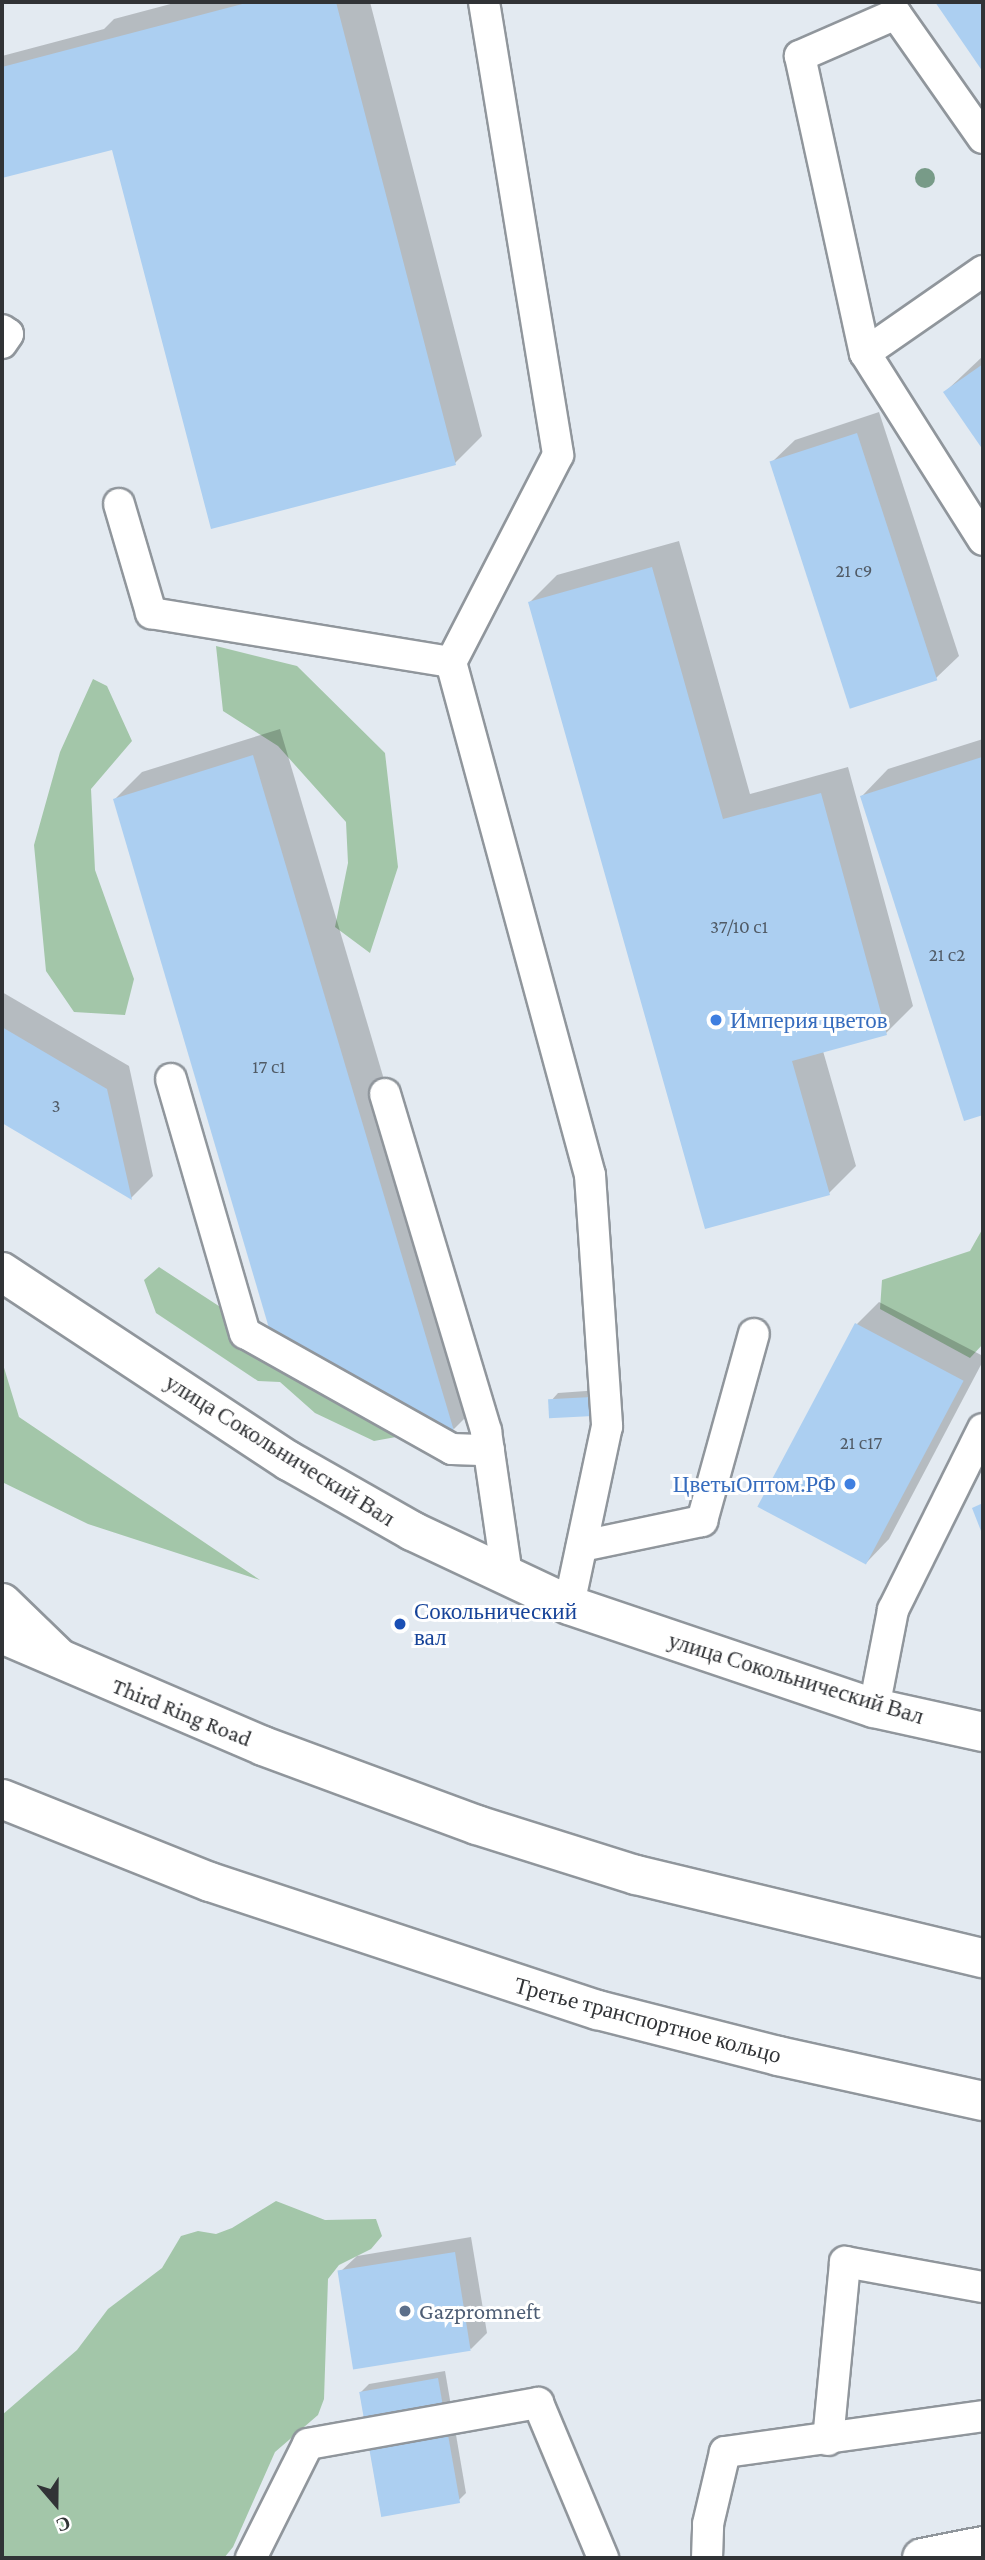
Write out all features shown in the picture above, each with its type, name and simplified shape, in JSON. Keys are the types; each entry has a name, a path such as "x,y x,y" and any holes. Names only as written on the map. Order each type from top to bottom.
{"main road":[{"name":"улица Сокольнический Вал","path":"10,1282 289,1461 412,1531 569,1605 874,1707 983,1732"},
{"path":"2,1603 65,1664"},
{"name":"Third Ring Road","path":"2,1634 65,1664 365,1785 636,1875 810,1920 983,1958"},
{"name":"Третье транспортное кольцо","path":"2,1799 210,1882 598,2010 778,2056 983,2101"},
{"path":"922,2558 983,2546"}],"lane":[{"path":"484,2 558,455 451,662 590,1175 607,1426 569,1605"},
{"path":"983,138 896,14 800,55 865,353 983,540"},
{"path":"865,353 983,271"},
{"path":"2,330 8,334 2,343"},
{"path":"119,504 151,613 451,662"},
{"path":"171,1079 245,1333 452,1449 489,1450"},
{"path":"385,1094 489,1450 507,1575"},
{"path":"582,1546 702,1521 754,1334"},
{"path":"874,1707 893,1610 983,1429"},
{"path":"828,2440 845,2262 983,2287"},
{"path":"250,2558 308,2444 538,2403 603,2558"},
{"path":"708,2558 708,2524 725,2452 828,2440 983,2416"}],"green space":[{"path":"216,646 297,666 385,753 398,867 370,953 335,927 348,863 346,822 278,746 223,711"},
{"path":"93,679 107,686 132,741 91,789 95,870 134,979 125,1015 74,1012 46,971 34,845 60,752"},
{"path":"983,1228 983,1344 970,1358 880,1309 882,1280 970,1251"},
{"path":"159,1267 407,1435 374,1441 315,1413 280,1382 258,1381 156,1313 144,1280"},
{"path":"2,1361 19,1417 260,1580 88,1524 2,1482"},
{"path":"276,2201 325,2220 376,2219 382,2236 371,2249 339,2265 328,2279 324,2399 318,2415 275,2452 233,2547 224,2558 2,2558 2,2415 77,2350 108,2309 162,2268 181,2236 198,2231 216,2234 232,2228"}],"building":[{"path":"250,2 336,2 456,465 211,529 112,150 2,178 2,67"},
{"path":"935,2 983,2 983,72"},
{"path":"983,364 983,450 943,392"},
{"path":"857,433 937,680 850,709 770,461"},
{"path":"652,567 723,819 821,793 887,1035 792,1061 830,1195 705,1229 528,602"},
{"path":"253,755 454,1431 271,1335 113,799"},
{"path":"982,757 983,1115 964,1121 860,796"},
{"path":"2,1027 107,1089 132,1200 2,1123"},
{"path":"855,1323 964,1381 866,1564 757,1507"},
{"path":"592,1397 593,1416 549,1418 548,1399"},
{"path":"983,1503 983,1536 972,1508"},
{"name":"Gazpromneft","path":"455,2252 471,2351 353,2369 337,2271"},
{"path":"438,2378 460,2503 381,2517 359,2392"}],"place":[{"name":"Империя цветов","path":"716,1020"},
{"name":"ЦветыОптом.РФ","path":"850,1484"},
{"name":"Сокольнический вал","path":"400,1624"},
{"name":"Gazpromneft","path":"405,2311"}]}
